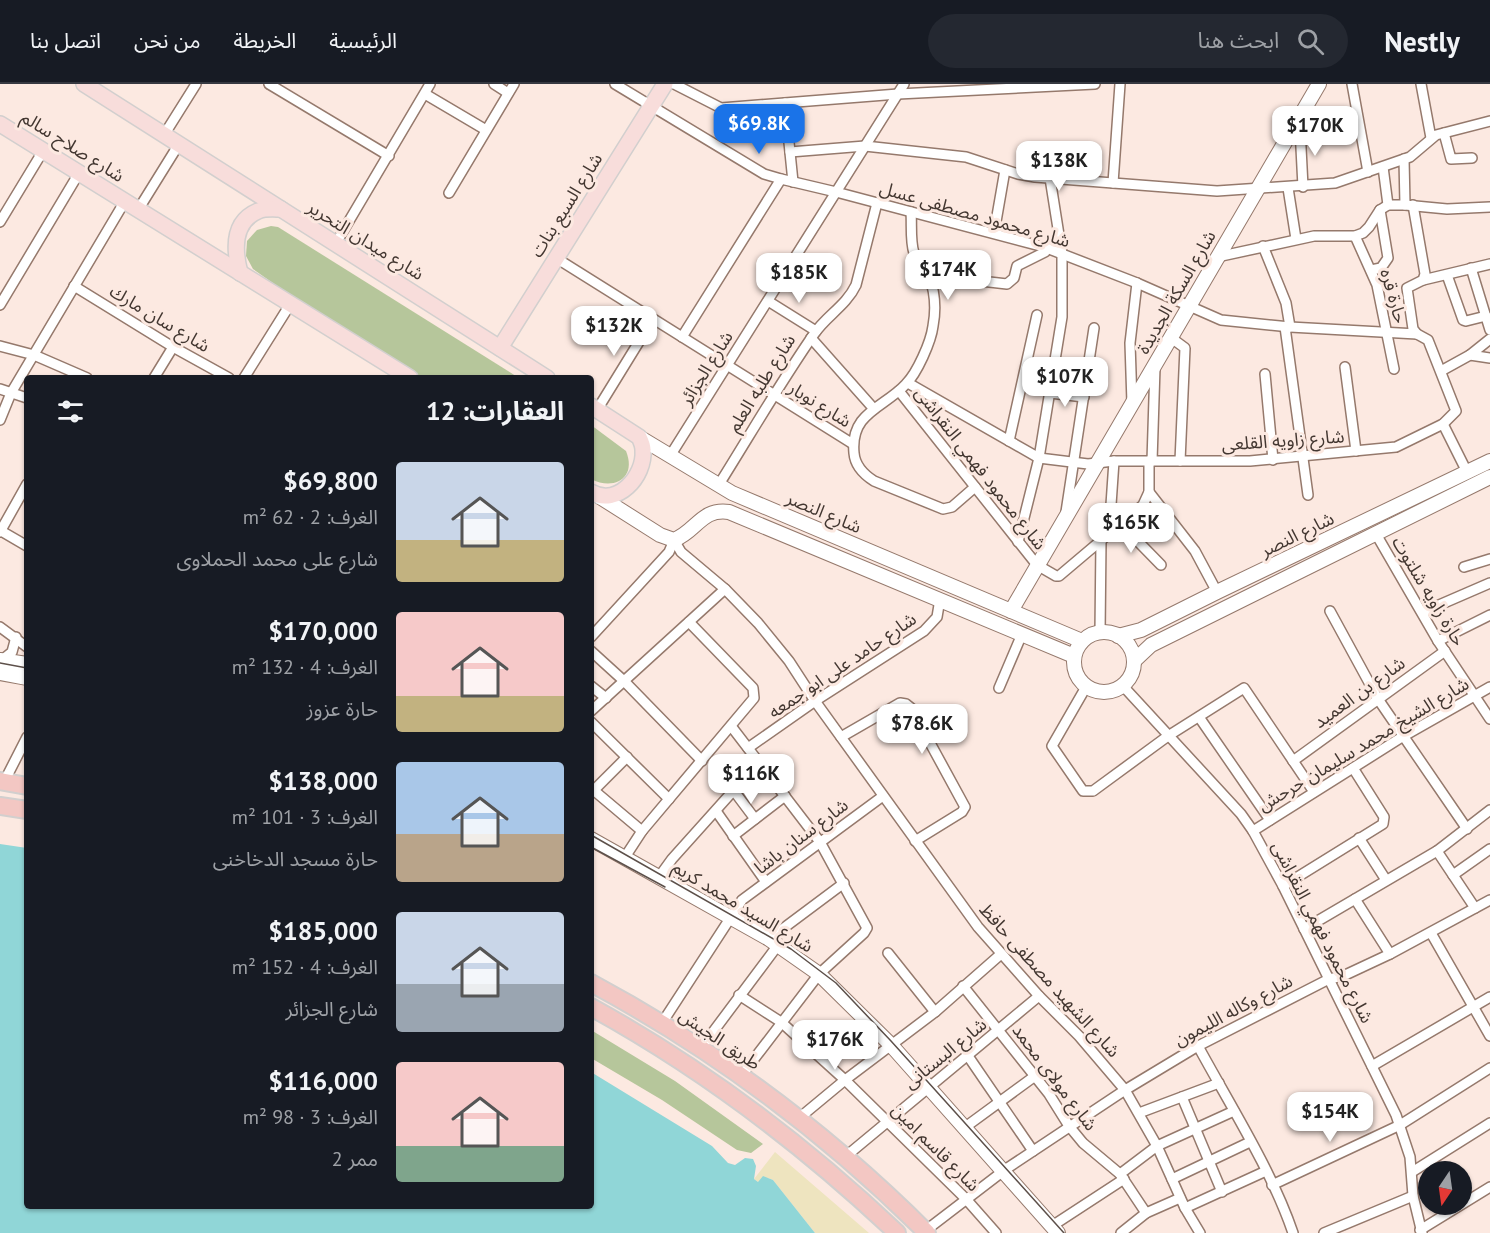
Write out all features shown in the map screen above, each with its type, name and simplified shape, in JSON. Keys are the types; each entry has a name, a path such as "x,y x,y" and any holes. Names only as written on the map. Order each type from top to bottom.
{"highway":[{"path":"2,782 24,786"},
{"path":"0,806 24,810"},
{"name":"طريق الجيش","path":"594,985 662,1023 741,1076 845,1157 926,1232"},
{"path":"594,1009 674,1057 734,1098 815,1161 897,1233"}],"main road":[{"name":"شارع السبع بنات","path":"500,348 665,84"},
{"name":"شارع السكة الجديدة","path":"1011,611 1257,189 1297,128 1318,84"},
{"name":"شارع ميدان التحرير","path":"89,85 542,375"},
{"name":"شارع صلاح سالم","path":"0,124 125,201"},
{"path":"125,201 291,303 400,375"},
{"path":"240,273 235,242 240,229 248,218 259,210 281,209"},
{"path":"594,408 718,486"},
{"path":"595,494 619,493 628,486 636,475 643,450 639,436"},
{"name":"شارع النصر","path":"1118,636 1142,630 1490,461"},
{"name":"شارع النصر","path":"1134,661 1151,645 1490,477"},
{"name":"شارع النصر","path":"718,486 1082,641"},
{"path":"595,494 660,535 674,540"},
{"name":"شارع النصر","path":"674,540 687,533 709,513 721,510 729,512 1074,656"},
{"path":"1100,633 1109,633 1118,636 1129,646 1134,661 1131,675 1123,686 1114,691 1104,692 1086,687 1076,673 1074,656 1082,641 1100,633"},
{"path":"1,664 24,664"},
{"path":"1,664 24,676"},
{"name":"شارع السيد محمد كريم","path":"594,840 729,919 773,942 819,974 891,1045 1055,1230"}],"street":[{"path":"164,135 196,84"},
{"path":"269,84 389,156"},
{"path":"336,243 430,84"},
{"path":"449,193 511,88 494,84"},
{"name":"شارع محمود مصطفى عسل","path":"615,84 764,174 1047,248 1226,321 1417,334"},
{"path":"674,84 719,108 898,94 1095,84"},
{"name":"شارع الجزائر","path":"670,456 904,84"},
{"path":"1113,183 1120,84"},
{"path":"1352,84 1368,172"},
{"path":"1421,84 1431,138"},
{"path":"425,94 486,130"},
{"path":"785,103 793,182"},
{"path":"790,152 865,146 966,157 1018,174 1050,178 1217,191 1288,188 1335,183 1404,159 1419,150 1431,138 1490,121"},
{"path":"1303,187 1297,128 1358,125"},
{"path":"1444,133 1451,159 1472,158"},
{"path":"138,210 179,144"},
{"path":"0,222 43,151"},
{"path":"1404,159 1409,205 1425,274 1423,280"},
{"path":"1371,270 1381,268 1388,258 1383,167"},
{"path":"994,233 1005,170"},
{"path":"0,305 79,173"},
{"path":"1018,542 1039,458 1062,317 1062,254 1050,178"},
{"path":"682,337 781,179"},
{"path":"1288,188 1296,239"},
{"path":"0,420 11,393 125,201"},
{"name":"شارع طلبه العلم","path":"718,486 813,335 843,305 856,285 877,203"},
{"path":"1384,207 1409,205 1447,208 1490,207"},
{"path":"1217,257 1314,236 1355,236 1370,227 1384,207"},
{"path":"911,212 914,253 928,275 935,302 933,328 925,352 908,383 862,418 853,444 855,460 866,476 938,508 952,507 975,487"},
{"name":"حارة قره","path":"1355,236 1377,285 1394,369"},
{"path":"1263,246 1286,303 1308,495"},
{"path":"928,275 1006,284 1014,278 1017,266 1045,252 1047,248"},
{"name":"شارع نوبار","path":"556,258 853,444"},
{"path":"1490,264 1423,280 1411,285 1407,291 1413,329 1428,340 1441,371 1470,355 1490,339"},
{"path":"1447,274 1463,320 1488,322 1471,268"},
{"path":"1132,403 1130,343 1137,283"},
{"name":"شارع سان مارك","path":"74,286 173,347 224,375"},
{"path":"768,301 813,335 874,409"},
{"path":"246,375 291,303"},
{"path":"1009,441 1037,315"},
{"path":"594,408 653,319"},
{"path":"1066,517 1095,328"},
{"path":"1170,337 1185,348 1180,461"},
{"path":"0,346 34,355 80,375"},
{"path":"156,375 173,347"},
{"path":"1470,355 1490,358"},
{"path":"1037,565 1059,576 1143,506 1149,492 1155,364"},
{"path":"1345,367 1356,451"},
{"name":"شارع زاويه القلعى","path":"1039,458 1074,462 1242,462 1396,447 1443,424 1454,416 1456,408 1441,371"},
{"path":"1265,374 1273,460"},
{"path":"908,383 1039,458"},
{"path":"0,389 24,397"},
{"name":"شارع محمود فهمي النقراشى","path":"899,391 1037,565"},
{"path":"1050,393 1084,397"},
{"path":"1443,424 1467,472"},
{"path":"1100,633 1105,537 1114,461"},
{"path":"24,489 1,531 24,544"},
{"path":"1149,492 1195,551 1217,592"},
{"path":"1121,524 1161,565"},
{"name":"حارة زاويه شلتوت","path":"1376,534 1444,651 1490,719"},
{"path":"674,540 681,552 725,589 759,623 789,661 815,701"},
{"path":"594,634 669,552 674,540"},
{"path":"1464,567 1490,559"},
{"path":"1423,612 1490,583"},
{"path":"594,708 725,589"},
{"name":"شارع حامد على ابو جمعه","path":"748,748 815,701 924,632 937,617 940,599"},
{"path":"1330,611 1378,699 1467,829"},
{"path":"1438,641 1490,615"},
{"path":"625,857 642,831 754,698 753,688 689,622"},
{"path":"0,627 24,644"},
{"path":"999,688 1022,634"},
{"path":"1,664 12,652 16,637"},
{"name":"شارع بن العميد","path":"1293,761 1444,651"},
{"path":"594,654 702,760"},
{"name":"شارع محمود فهمي النقراشى","path":"1123,686 1240,814 1253,831 1283,885 1400,1125 1410,1157 1413,1196 1421,1231"},
{"path":"1086,687 1052,746 1080,790 1086,793 1093,791 1168,736 1244,688 1314,792"},
{"name":"شارع الشيخ محمد سليمان حرحش","path":"1253,831 1402,737 1490,687"},
{"path":"594,688 606,698"},
{"name":"شارع الشهيد مصطفى حافظ","path":"815,701 978,927 1039,996 1079,1036 1125,1090 1157,1146 1180,1198 1200,1233"},
{"path":"841,737 900,703 911,708 965,807 962,812 915,841"},
{"path":"1199,717 1270,820"},
{"path":"594,725 669,799"},
{"path":"731,726 820,842 867,926 867,930 819,974 780,1022 741,1076"},
{"path":"2,782 24,742"},
{"path":"594,787 627,757"},
{"path":"659,877 672,859 759,762"},
{"path":"1283,885 1383,824 1385,819 1353,768"},
{"path":"594,791 642,831"},
{"path":"734,791 755,819"},
{"path":"733,836 785,796"},
{"name":"شارع سنان باشا","path":"662,1023 742,900 883,796"},
{"path":"1304,928 1437,851 1490,810"},
{"path":"716,811 766,882"},
{"path":"1359,838 1386,880"},
{"path":"1453,875 1490,849"},
{"path":"1437,851 1475,908"},
{"path":"701,1048 773,942 844,883"},
{"path":"1355,899 1390,954"},
{"name":"شارع وكاله الليمون","path":"926,1232 966,1199 1069,1126 1198,1046 1329,979 1343,976 1390,954 1490,900"},
{"path":"1431,933 1490,1036"},
{"path":"888,953 935,1012"},
{"path":"798,1119 845,1080 935,1012 1001,954"},
{"name":"شارع مولاى محمد","path":"963,986 1049,1094 1069,1126 1083,1143 1122,1176 1146,1213"},
{"name":"شارع قاسم امين","path":"739,995 780,1022 845,1080 966,1199 996,1233"},
{"name":"شارع البستانى","path":"845,1157 1039,996"},
{"path":"1372,1066 1490,997"},
{"path":"1198,1046 1286,1211 1293,1233"},
{"path":"968,1056 1033,1151"},
{"path":"1272,1185 1400,1125 1490,1068"},
{"path":"964,1128 1035,1076"},
{"path":"1139,1113 1219,1083"},
{"path":"1182,1097 1222,1192"},
{"path":"1055,1230 1157,1146 1234,1111"},
{"path":"1412,1172 1490,1123"},
{"path":"1172,1179 1250,1142"},
{"path":"1185,1208 1266,1172"},
{"path":"1421,1231 1490,1187"},
{"path":"1324,1233 1413,1196"},
{"path":"1121,1233 1146,1213 1180,1198"}],"green space":[{"path":"271,226 278,227 514,375 418,375 294,298 253,269 246,256 247,241 257,230"},
{"path":"594,427 626,451 629,460 626,475 621,480 615,483 594,480"},
{"path":"594,1032 675,1081 763,1144 751,1153 737,1150 662,1100 594,1060"}],"sand":[{"path":"775,1152 869,1233 815,1233 773,1180 768,1178 758,1182 754,1179"}],"water":[{"path":"0,844 24,848 24,1209 594,1209 594,1074 712,1146 728,1163 735,1165 745,1158 753,1159 756,1166 754,1179 758,1182 763,1176 773,1180 815,1233 0,1233"}],"tram line":[{"path":"0,663 24,667"},
{"path":"594,837 791,949 836,983 1064,1233"},
{"path":"594,849 665,887"}]}
